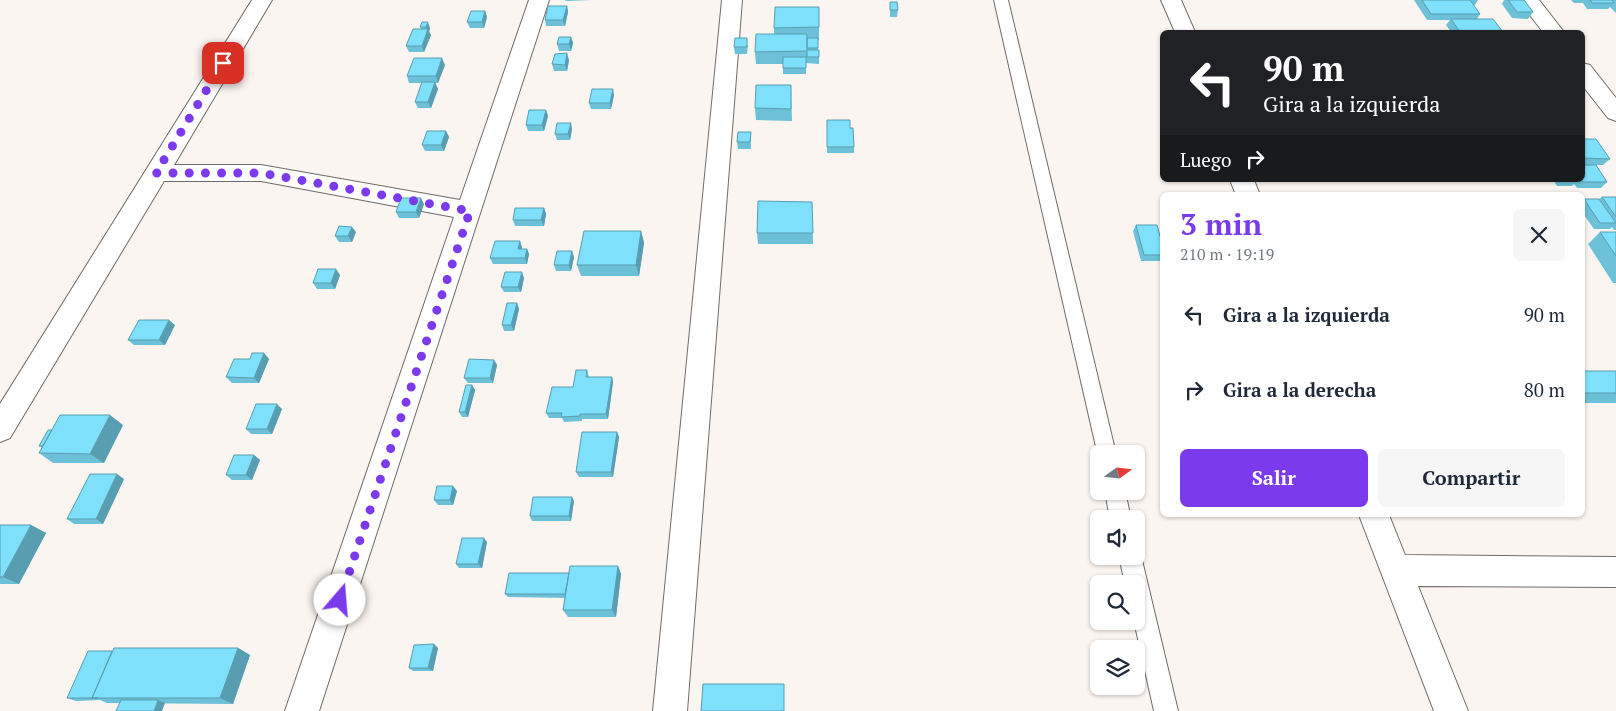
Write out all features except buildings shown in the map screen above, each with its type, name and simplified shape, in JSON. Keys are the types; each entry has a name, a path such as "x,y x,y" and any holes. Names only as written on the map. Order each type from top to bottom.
{"street":[{"path":"0,429 262,0"},
{"path":"302,711 539,0"},
{"path":"670,711 732,0"},
{"path":"1170,0 1184,30"},
{"path":"1528,0 1552,30"},
{"path":"1585,74 1616,113"},
{"path":"156,173 261,173 470,211"},
{"path":"1375,517 1451,711"},
{"path":"1396,570 1616,572"}],"lane":[{"path":"1000,0 1104,445"},
{"path":"1132,565 1166,711"}],"route":[{"path":"223,63 156,173 261,173 470,211 340,600"}]}
